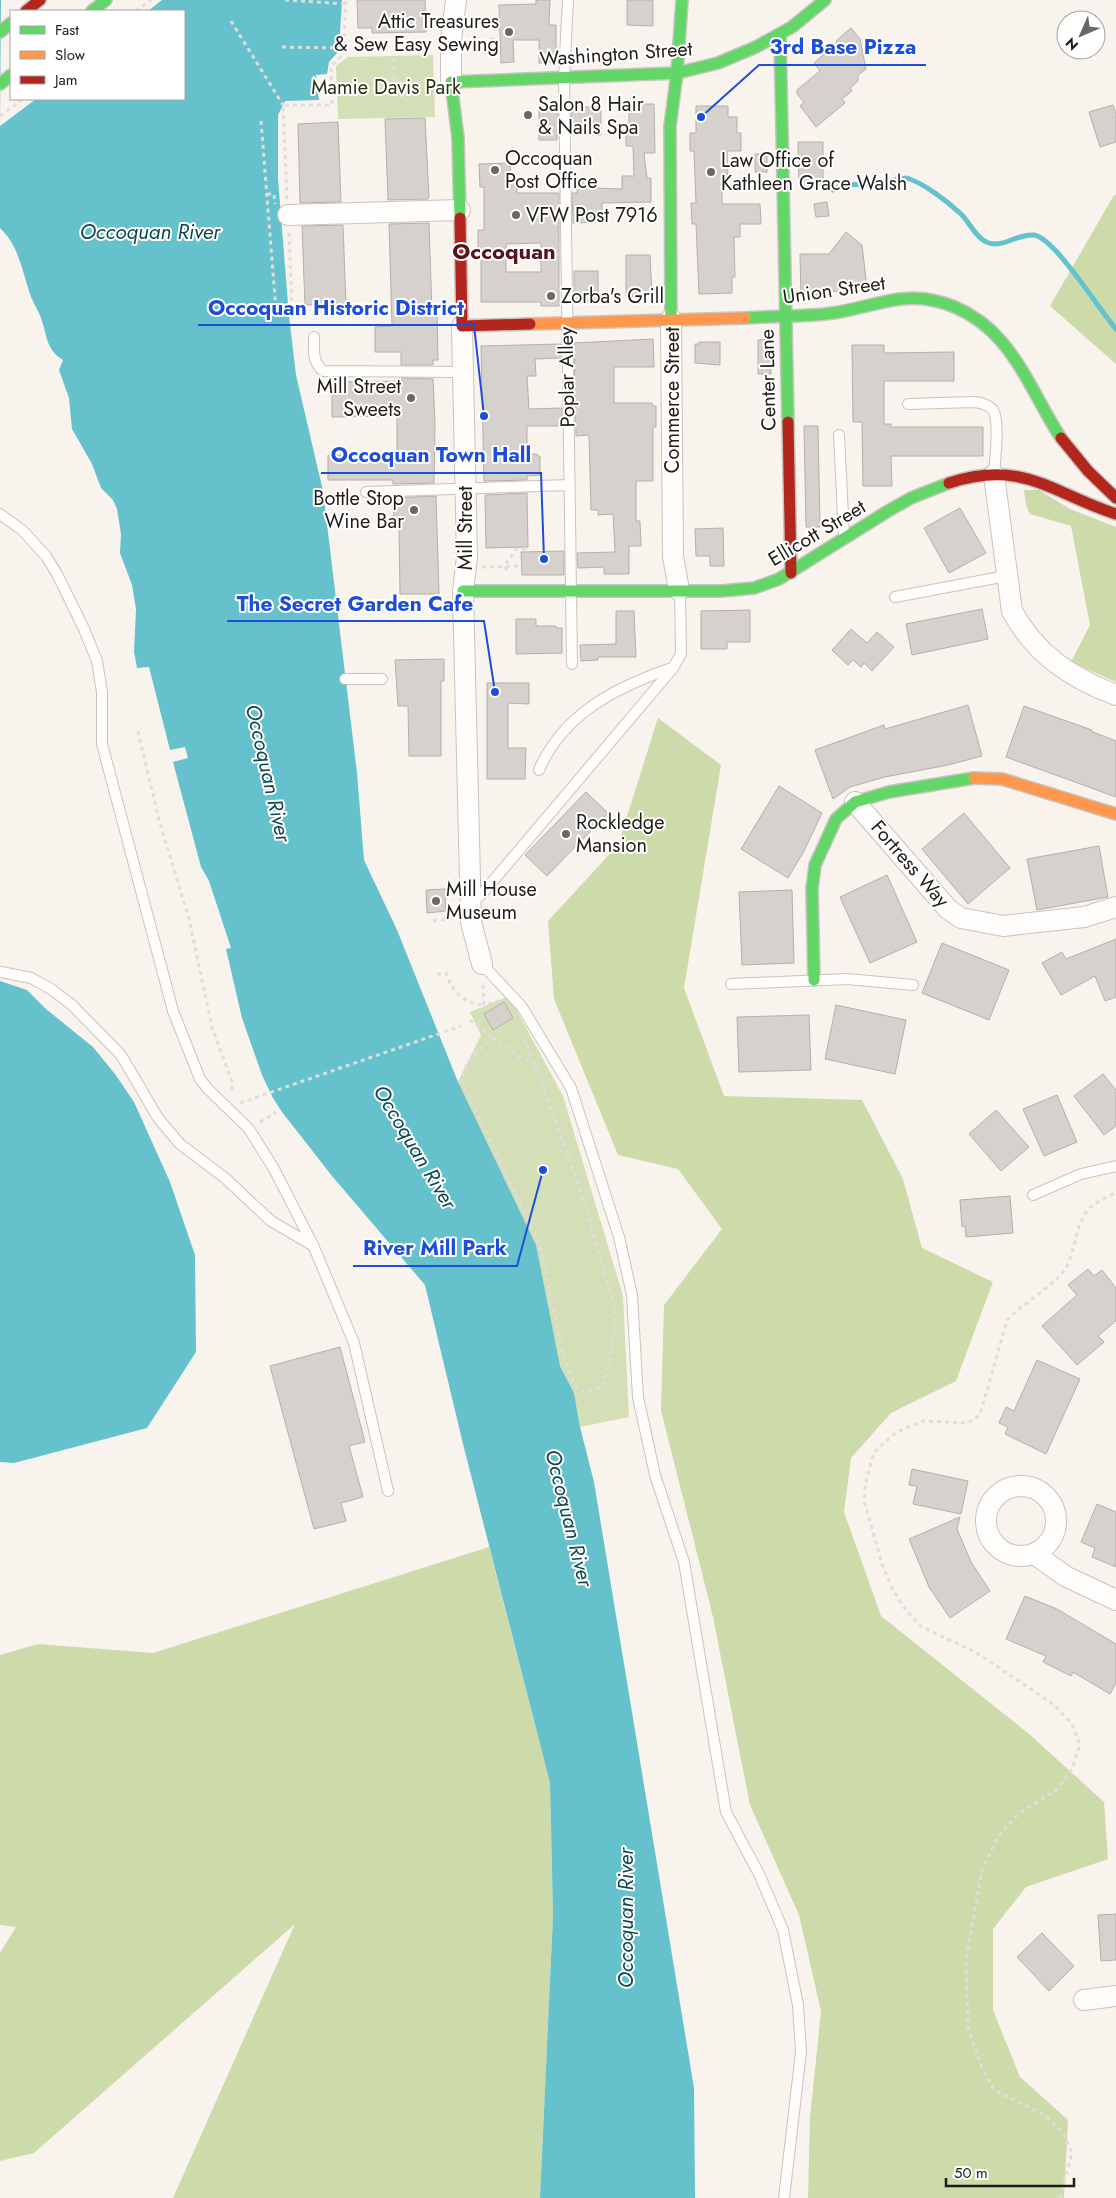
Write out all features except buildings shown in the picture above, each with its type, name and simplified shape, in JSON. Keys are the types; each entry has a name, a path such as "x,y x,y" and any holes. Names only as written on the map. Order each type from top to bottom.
{"main road":[{"path":"27,10 40,0"},
{"path":"93,10 106,0"},
{"name":"Commerce Street","path":"671,319 670,126 677,73 682,0"},
{"name":"Washington Street","path":"443,82 677,73 724,61 742,54 780,35 825,0"},
{"path":"0,32 10,24"},
{"name":"Center Lane","path":"780,35 791,574"},
{"path":"0,84 10,76"},
{"name":"Mill Street","path":"443,82 458,138 462,326"},
{"name":"Union Street","path":"462,326 824,314 910,298 936,300 952,305 973,316 992,330 1007,348 1061,437 1076,457 1116,498"},
{"name":"Ellicott Street","path":"463,591 746,589 764,585 791,574 914,496 938,485 964,478 994,475 1021,476 1042,482 1116,514"},
{"path":"814,980 812,889 815,865 836,819 855,802 889,792 981,777 1002,779 1116,814"}],"street":[{"name":"Mill Street","path":"443,82 456,0"},
{"path":"288,215 460,210"},
{"name":"Commerce Street","path":"671,319 673,556 680,590"},
{"name":"Mill Street","path":"462,326 467,567 463,591 470,902 471,922 482,964"},
{"path":"994,475 1012,611 1023,630 1037,648 1081,679 1116,695"},
{"name":"Fortress Way","path":"855,802 948,909 961,918 1003,926 1039,924 1084,917 1116,907"},
{"path":"1034,1554 1067,1577 1116,1600"},
{"path":"1084,2000 1116,1996"}],"lane":[{"name":"Poplar Alley","path":"568,0 564,77 572,664"},
{"path":"314,337 314,357 317,366 323,371 463,372"},
{"path":"908,404 975,402 984,404 992,410 996,418 994,475"},
{"path":"839,435 844,540"},
{"path":"366,492 569,486"},
{"path":"0,514 22,530 46,556 57,574 94,653 102,692 102,744 173,1011 200,1079 206,1088 249,1129 274,1169 313,1245 354,1343 388,1492"},
{"path":"895,597 1006,576"},
{"path":"470,902 482,894 673,668 681,654 680,590"},
{"path":"538,770 560,734 601,698 642,678 673,668"},
{"path":"346,679 382,679"},
{"path":"482,964 522,1007 571,1088 619,1237 632,1295 638,1397 655,1475 684,1562 726,1812 760,1876 783,1930 798,2005 801,2052 784,2198"},
{"path":"1,972 31,978 51,989 72,1005 121,1055 158,1118 180,1144 225,1178 271,1221 313,1245"},
{"path":"731,984 847,979 913,985"},
{"path":"1033,1195 1082,1174 1116,1166"}],"path":[{"path":"137,10 151,0"},
{"path":"283,105 332,105 331,67 343,54 346,2 285,0"},
{"path":"231,21 283,105 292,309"},
{"path":"282,47 344,48"},
{"path":"393,58 394,78"},
{"path":"389,78 394,78 400,82 400,89 397,92 390,93 386,86 389,78"},
{"path":"400,85 443,82"},
{"path":"332,87 386,86"},
{"path":"0,116 23,100"},
{"path":"504,566 516,549 528,549"},
{"path":"504,566 511,574"},
{"path":"486,567 522,566"},
{"path":"138,731 159,820 189,919 212,1027 232,1082 232,1094 227,1107"},
{"path":"438,974 446,973 454,990 464,999 474,1004 484,1005"},
{"path":"470,1020 519,1057 532,1062"},
{"path":"227,1107 460,1026"},
{"path":"492,1038 468,1061 462,1074 462,1082 540,1245 562,1352 575,1385 584,1393 597,1389 604,1384 614,1342 615,1308 578,1182 521,1029"},
{"path":"249,1129 276,1112"},
{"path":"1060,2198 1072,2153 1063,2132 1043,2114 994,2090 982,2068 968,2027 966,1961 982,1870 997,1838 1018,1814 1058,1789 1072,1769 1080,1745 1072,1724 1054,1704 976,1654 922,1627 905,1609 892,1588 882,1564 864,1500 866,1481 874,1452 897,1432 923,1421 968,1423 980,1414 1007,1320 1016,1310 1062,1272 1071,1259 1072,1246 1087,1211 1116,1192"}],"green space":[{"name":"Mamie Davis Park","path":"433,55 435,117 338,119 336,66 348,57"},
{"path":"1114,195 1116,195 1116,364 1050,306"},
{"path":"1024,490 1039,490 1070,509 1116,527 1116,682 1071,662 1090,625 1071,526 1030,514 1026,505"},
{"path":"658,718 721,765 684,988 724,1096 862,1100 903,1179 922,1248 993,1282 956,1381 891,1413 851,1458 844,1512 881,1616 1028,1733 1104,1802 1108,1859 1026,1887 993,1929 993,2010 1020,2077 1068,2120 1064,2198 808,2198 810,2118 821,2011 799,1915 750,1805 713,1617 661,1410 664,1305 722,1229 678,1169 618,1155 554,999 548,921 618,845"},
{"path":"509,996 563,1096 623,1296 629,1417 580,1427 574,1393 560,1366 458,1082 481,1035 470,1012"},
{"path":"489,1547 550,1783 553,1915 540,2198 173,2198 295,1924 34,2153 0,2161 0,1953 16,1927 0,1925 0,1655 38,1644 153,1653"}],"water":[{"name":"Occoquan River","path":"0,0 342,0 339,51 329,62 327,74 316,75 319,100 285,101 278,115 278,179 289,316 296,375 323,491 357,773 364,860 397,930 458,1082 536,1245 560,1366 574,1393 580,1427 594,1482 694,2088 695,2198 540,2198 553,1915 550,1783 463,1444 425,1285 332,1176 282,1112 262,1075 242,1018 226,949 231,948 209,881 201,867 173,762 188,758 185,747 170,750 149,667 137,668 134,652 136,609 132,585 120,553 121,534 117,509 113,500 101,488 92,464 72,429 69,398 59,370 63,360 50,347 41,318 31,297 20,260 7,235 0,228"},
{"path":"0,981 27,990 46,1009 93,1047 115,1074 134,1102 170,1182 195,1255 196,1352 147,1428 14,1463 0,1462"}],"pier":[{"path":"1,0 162,0 149,10 10,10 10,100 35,100 0,126"}],"waterway":[{"path":"833,190 842,185 871,184 907,178 928,189 949,204 964,217 983,240 989,243 1002,243 1027,235 1034,235 1043,239 1065,261 1116,329"}],"traffic: fast":[{"path":"93,10 106,0"},
{"path":"671,319 670,126 677,73 682,0"},
{"path":"460,218 458,138 451,82 677,73 718,63 756,47 792,27 825,0"},
{"path":"0,32 10,24"},
{"path":"780,35 788,422"},
{"path":"0,84 10,76"},
{"path":"745,318 841,312 900,299 914,298 942,302 968,314 1001,341 1018,364 1061,438"},
{"path":"463,591 722,591 754,588 779,579 911,498 949,483"},
{"path":"814,980 812,889 815,865 836,819 855,802 889,792 974,778"}],"traffic: slow":[{"path":"530,324 745,318"},
{"path":"974,778 1002,779 1116,814"}],"traffic: jam":[{"path":"27,10 40,0"},
{"path":"460,218 462,326 530,324"},
{"path":"788,422 791,573"},
{"path":"1061,438 1088,471 1116,498"},
{"path":"949,483 975,477 998,475 1018,477 1036,482 1116,514"}],"place":[{"name":"Attic Treasures & Sew Easy Sewing","path":"509,32"},
{"name":"Salon 8 Hair & Nails Spa","path":"528,115"},
{"name":"3rd Base Pizza","path":"701,117"},
{"name":"Occoquan Post Office","path":"495,170"},
{"name":"Law Office of Kathleen Grace Walsh","path":"711,172"},
{"name":"VFW Post 7916","path":"516,215"},
{"name":"Zorba's Grill","path":"551,296"},
{"name":"Mill Street Sweets","path":"411,398"},
{"name":"Occoquan Historic District","path":"484,416"},
{"name":"Bottle Stop Wine Bar","path":"414,510"},
{"name":"Occoquan Town Hall","path":"544,559"},
{"name":"The Secret Garden Cafe","path":"495,692"},
{"name":"Rockledge Mansion","path":"566,834"},
{"name":"Mill House Museum","path":"436,901"},
{"name":"River Mill Park","path":"543,1170"}],"district":[{"name":"Occoquan","path":"504,251"}]}
